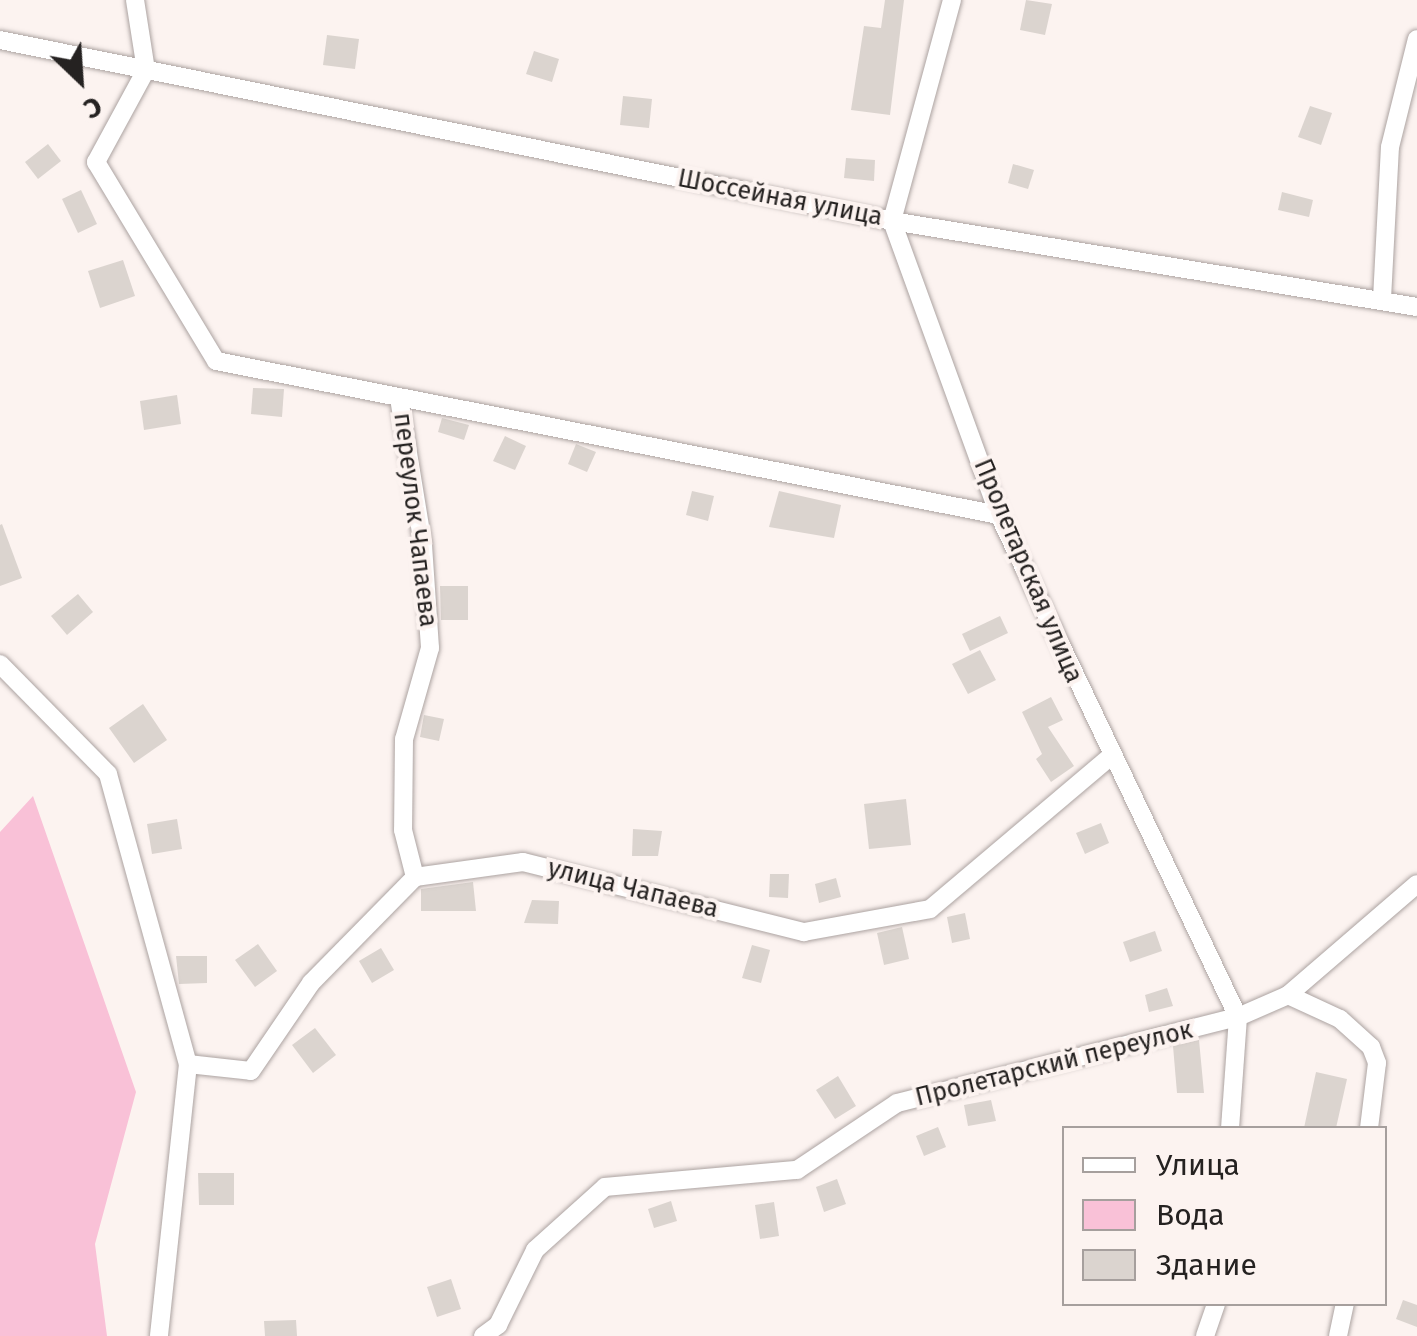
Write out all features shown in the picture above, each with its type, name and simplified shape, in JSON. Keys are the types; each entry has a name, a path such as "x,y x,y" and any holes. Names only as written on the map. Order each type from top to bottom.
{"street":[{"path":"135,0 146,70 96,162 216,361 998,515"},
{"path":"892,220 952,0"},
{"path":"1382,300 1390,146 1417,38"},
{"name":"Шоссейная улица","path":"0,40 892,220 1417,307"},
{"name":"Пролетарская улица","path":"892,220 998,515 1238,1018"},
{"name":"переулок Чапаева","path":"400,398 423,545 430,648 404,739 402,830 415,877"},
{"path":"0,664 108,774 188,1064 159,1336"},
{"name":"улица Чапаева","path":"415,877 523,862 804,932 930,909 1110,756"},
{"path":"188,1064 251,1070 311,983 415,877"},
{"name":"Пролетарский переулок","path":"483,1336 498,1325 535,1250 606,1187 797,1170 897,1103 1238,1018 1288,994 1417,884"},
{"path":"1288,994 1340,1019 1372,1046 1376,1063 1369,1126"},
{"path":"1230,1126 1238,1018"},
{"path":"1204,1336 1215,1306"},
{"path":"1338,1336 1345,1306"}],"water":[{"path":"33,796 136,1092 95,1244 107,1336 0,1336 0,832"}],"building":[{"path":"885,0 904,0 890,115 851,110 864,26 881,28"},
{"path":"1026,0 1052,4 1045,35 1020,30"},
{"path":"327,35 359,39 355,69 323,65"},
{"path":"534,51 559,59 552,82 526,74"},
{"path":"623,96 652,99 649,128 620,125"},
{"path":"1310,106 1332,113 1321,145 1298,137"},
{"path":"48,144 61,161 38,179 25,162"},
{"path":"846,158 875,160 874,181 844,178"},
{"path":"1013,164 1034,170 1028,189 1008,183"},
{"path":"81,190 97,224 78,233 62,199"},
{"path":"1282,192 1313,200 1309,217 1278,210"},
{"path":"123,260 135,296 100,308 88,271"},
{"path":"253,388 284,389 282,417 251,414"},
{"path":"177,395 181,424 144,430 140,401"},
{"path":"442,418 469,425 464,440 438,432"},
{"path":"505,436 526,446 515,470 493,461"},
{"path":"576,444 596,452 587,472 568,464"},
{"path":"692,491 714,496 708,521 686,515"},
{"path":"779,491 841,505 834,538 769,527"},
{"path":"0,525 22,578 0,586"},
{"path":"440,586 468,586 468,620 441,620"},
{"path":"78,594 93,612 67,635 51,616"},
{"path":"1000,616 1008,633 970,651 962,634"},
{"path":"980,650 996,680 968,694 952,664"},
{"path":"1051,697 1063,720 1048,727 1074,766 1051,782 1036,759 1042,754 1022,712"},
{"path":"143,704 167,740 134,763 109,728"},
{"path":"424,715 444,719 439,741 420,737"},
{"path":"906,799 911,845 869,849 864,804"},
{"path":"177,819 182,849 152,854 147,824"},
{"path":"1101,823 1109,843 1085,854 1076,833"},
{"path":"633,829 662,831 658,856 632,856"},
{"path":"770,874 789,874 788,898 769,897"},
{"path":"836,878 841,897 819,903 815,884"},
{"path":"473,882 476,911 421,911 421,889"},
{"path":"532,900 559,901 558,924 524,923"},
{"path":"965,913 970,939 952,943 947,917"},
{"path":"902,927 909,959 884,965 877,933"},
{"path":"1155,931 1162,951 1130,962 1123,942"},
{"path":"258,944 277,971 255,987 235,960"},
{"path":"752,945 770,950 761,983 742,978"},
{"path":"381,948 394,970 372,983 359,961"},
{"path":"176,956 207,956 207,983 179,984"},
{"path":"1167,988 1173,1006 1149,1012 1145,995"},
{"path":"315,1028 336,1055 313,1073 292,1045"},
{"path":"1199,1040 1204,1093 1177,1093 1173,1046"},
{"path":"1316,1072 1347,1079 1336,1126 1304,1126"},
{"path":"838,1076 856,1106 835,1119 816,1090"},
{"path":"991,1100 996,1121 968,1126 964,1105"},
{"path":"938,1127 946,1147 924,1156 916,1136"},
{"path":"198,1173 234,1173 234,1205 199,1205"},
{"path":"837,1179 846,1204 824,1212 816,1187"},
{"path":"671,1201 677,1221 654,1228 648,1209"},
{"path":"774,1202 779,1236 760,1239 755,1205"},
{"path":"451,1279 461,1309 437,1317 427,1287"},
{"path":"1403,1300 1417,1305 1417,1327 1396,1319"},
{"path":"296,1320 297,1336 265,1336 264,1321"}]}
